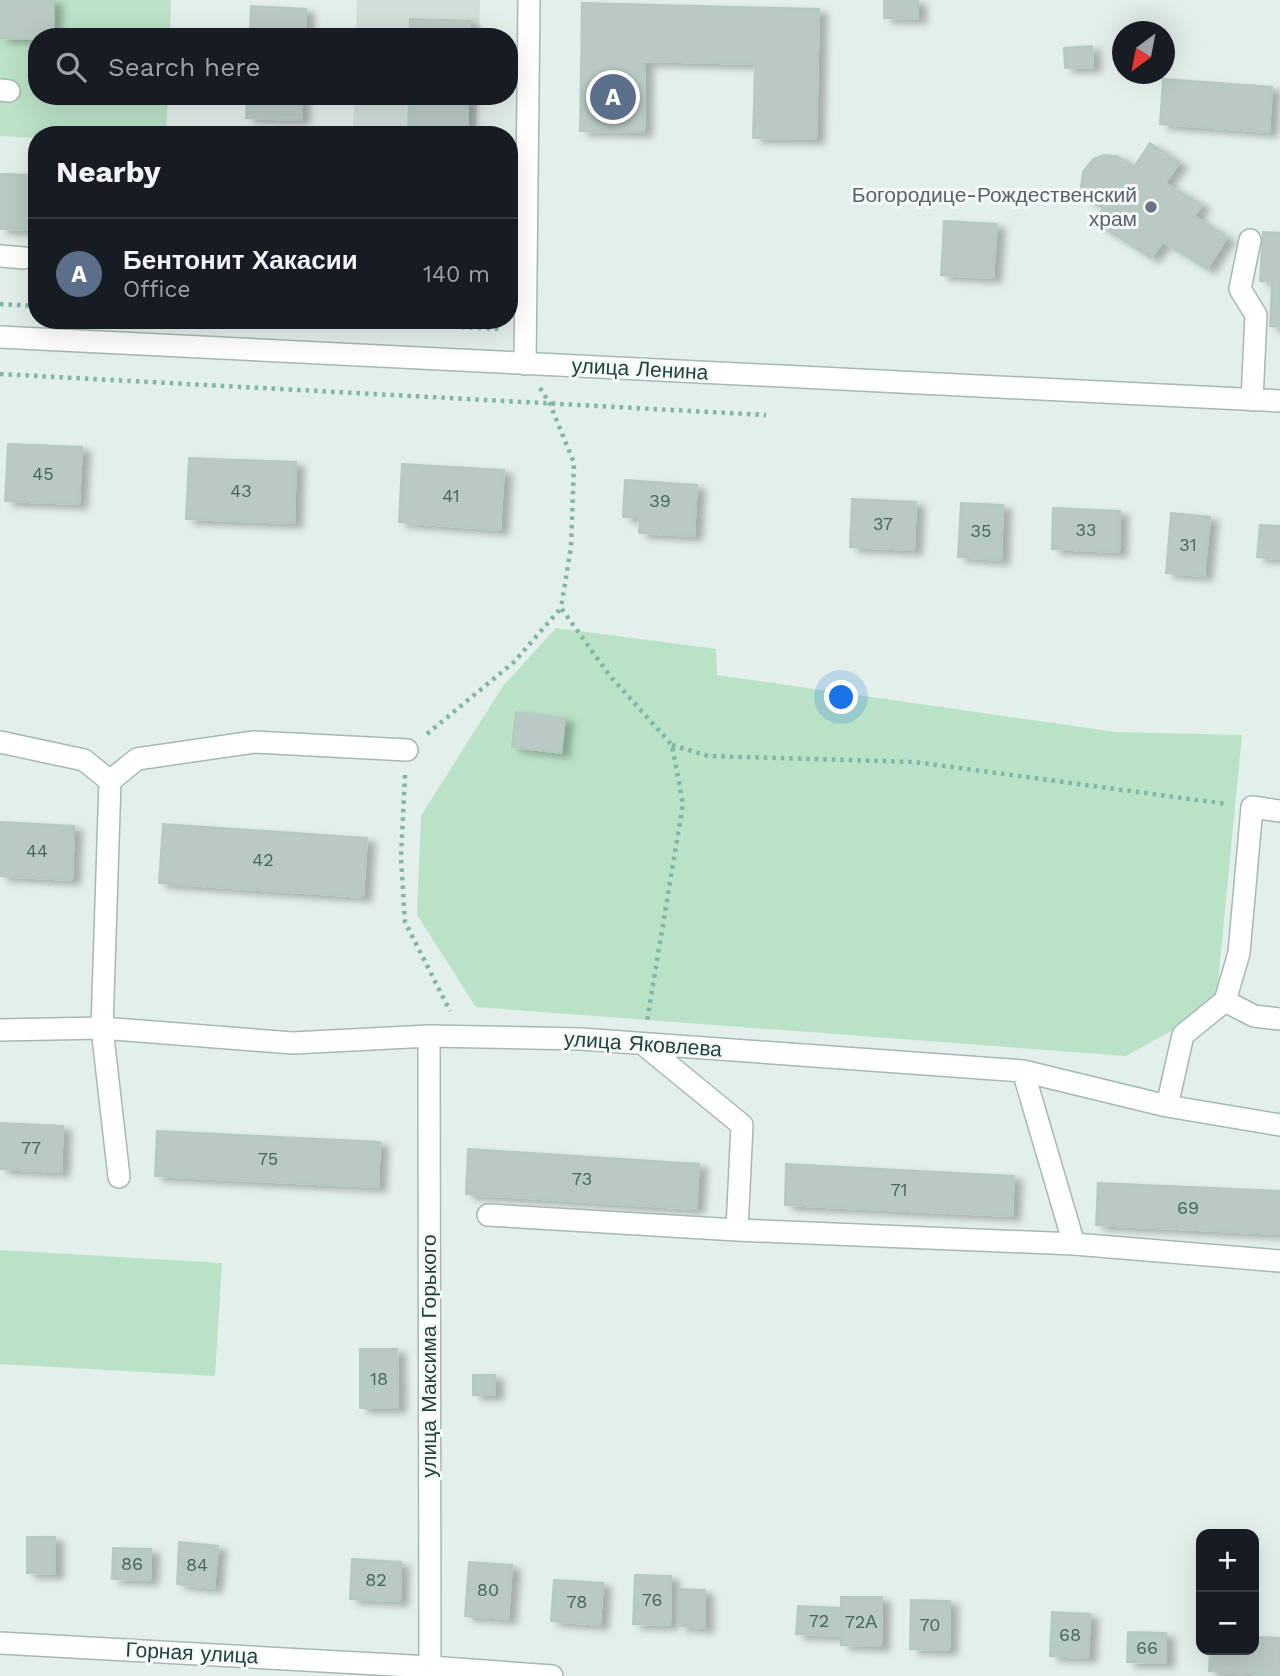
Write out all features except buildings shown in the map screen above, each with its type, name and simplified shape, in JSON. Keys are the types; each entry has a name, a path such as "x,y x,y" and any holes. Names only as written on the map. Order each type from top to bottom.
{"street":[{"path":"525,364 529,0"},
{"path":"1250,240 1240,289 1256,315 1252,400"},
{"path":"0,256 24,258"},
{"name":"улица Ленина","path":"0,337 1280,401"},
{"path":"0,742 84,761 110,781"},
{"path":"119,1177 102,1028 110,781 137,759 254,742 407,750"},
{"path":"1167,1106 1183,1035 1225,1001 1239,953 1252,807 1280,811"},
{"path":"1225,1001 1254,1016 1280,1019"},
{"name":"улица Яковлева","path":"0,1030 102,1028 293,1043 429,1035 581,1039 1023,1071 1167,1106 1280,1125"},
{"name":"улица Максима Горького","path":"429,1035 430,1671"},
{"path":"643,1044 742,1125 737,1230"},
{"path":"1023,1071 1074,1244"},
{"path":"488,1215 737,1230 1074,1244 1280,1261"},
{"name":"Горная улица","path":"0,1643 430,1671 552,1676"}],"path":[{"path":"0,304 28,306"},
{"path":"505,329 525,330"},
{"path":"464,1036 405,922 401,858 407,750 514,662 561,608 571,547 574,463 550,404 525,364"},
{"path":"0,374 766,415"},
{"path":"561,608 610,676 658,732 672,745 708,756 915,762 1252,807"},
{"path":"643,1044 683,804 672,745"}],"shaded area":[{"path":"357,0 480,0 479,28 356,28"},
{"path":"354,105 477,105 476,126 353,126"}],"green space":[{"path":"0,0 171,0 170,28 28,28 28,105 168,105 166,126 28,126 28,138 0,136"},
{"path":"556,628 716,649 717,675 1116,732 1242,735 1217,993 1191,1020 1126,1056 476,1007 417,915 421,816 503,686"},
{"path":"0,1250 222,1263 215,1376 0,1364"}],"place":[{"name":"Бентонит Хакасии","path":"613,97"},
{"name":"Богородице-Рождественский храм","path":"1151,207"}]}
